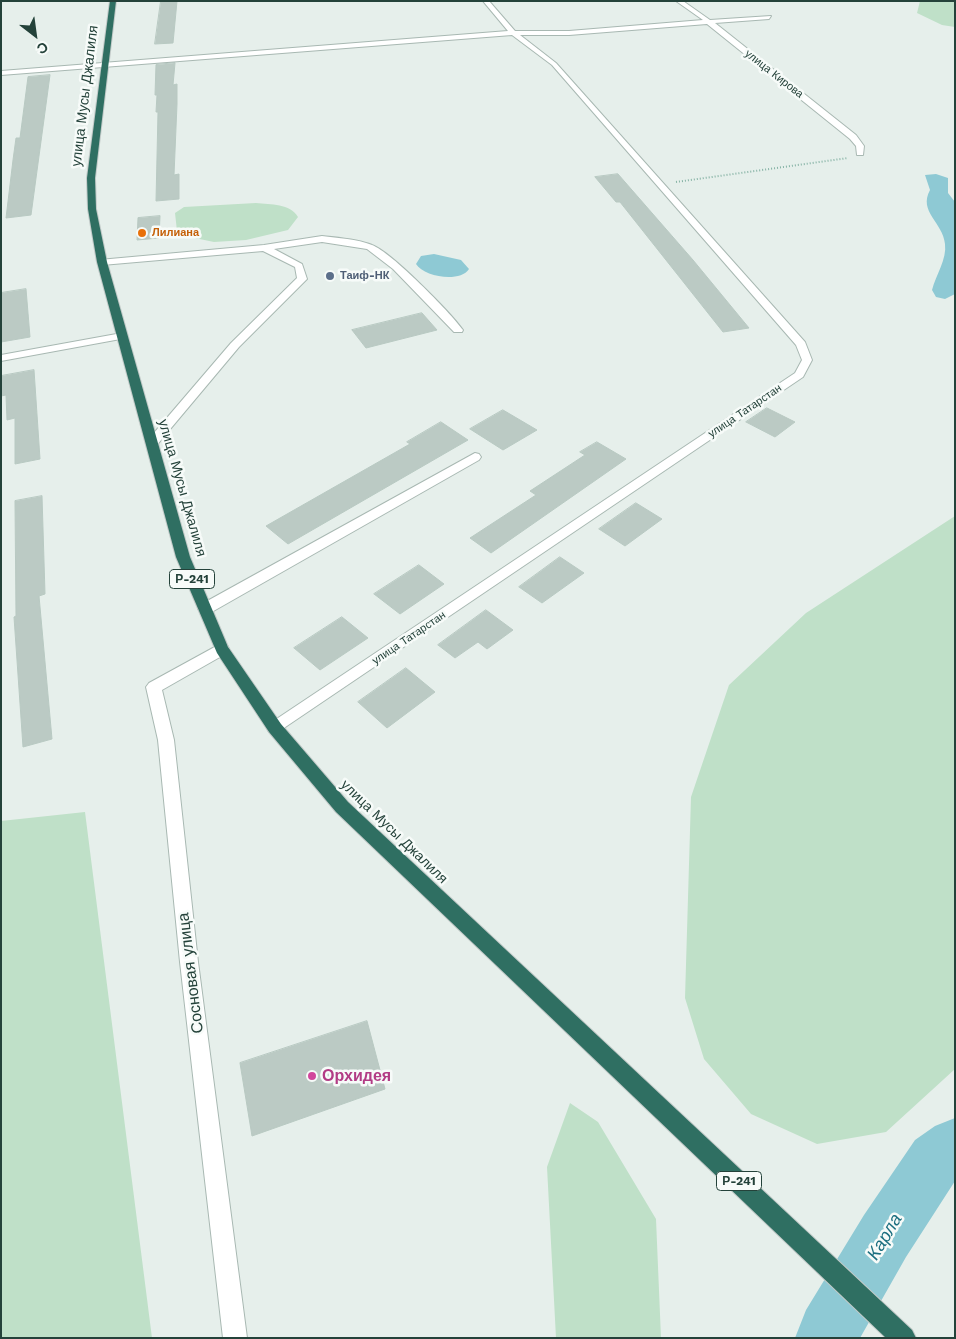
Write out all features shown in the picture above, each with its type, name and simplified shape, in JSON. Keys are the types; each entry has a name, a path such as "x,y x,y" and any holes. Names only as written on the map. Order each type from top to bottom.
{"highway":[{"name":"улица Мусы Джалиля","path":"113,1 91,178 92,209 102,262 183,557 222,649 275,728 342,807 574,1024 904,1338"}],"street":[{"name":"улица Татарстан","path":"275,728 800,375 807,360 801,344 554,64 513,33 486,1"},
{"name":"улица Кирова","path":"679,1 709,22 853,136 860,146 860,153"},
{"path":"1,73 513,33 569,33 769,17"},
{"path":"102,262 264,248 322,239 345,241 370,247 396,267 458,330"},
{"path":"152,443 235,345 302,279 299,266 264,248"},
{"path":"1,358 122,336"},
{"path":"205,609 475,457"},
{"name":"Сосновая улица","path":"222,649 154,687 166,740 189,962 235,1338"}],"path":[{"path":"659,184 849,158 860,153"}],"green space":[{"path":"920,1 955,1 955,27 942,25 917,13"},
{"path":"256,203 285,207 295,212 298,217 288,230 246,240 214,242 185,236 177,231 175,213 184,207"},
{"path":"955,516 955,1069 886,1132 817,1144 751,1114 704,1059 685,998 691,797 729,685 806,613"},
{"path":"85,812 152,1338 1,1338 1,821"},
{"path":"570,1103 598,1122 656,1219 661,1338 556,1338 547,1167"}],"water":[{"path":"936,174 948,178 948,193 955,202 955,294 945,299 936,297 932,290 945,250 943,236 927,205 930,190 925,175"},
{"path":"434,254 461,260 469,269 458,276 442,277 420,269 416,264 421,256"}],"building":[{"path":"161,1 177,1 173,43 155,44"},
{"path":"175,63 173,85 177,84 177,104 174,175 179,174 179,199 156,201 158,112 156,112 157,95 155,95 156,65"},
{"path":"50,75 31,215 6,218 16,138 20,138 28,77"},
{"path":"618,174 749,328 723,332 620,202 616,202 595,177"},
{"path":"160,216 159,238 137,240 138,218"},
{"path":"26,289 30,337 1,342 1,293"},
{"path":"422,313 437,330 366,348 352,330"},
{"path":"34,370 40,459 15,464 15,418 7,420 6,395 1,396 1,376"},
{"path":"767,408 795,422 775,437 746,422"},
{"path":"503,410 537,430 503,450 470,429"},
{"path":"441,422 468,440 288,544 266,526 410,444 407,442"},
{"path":"597,442 626,459 491,553 470,538 536,495 530,491 585,455 580,452"},
{"path":"42,496 45,594 39,596 52,739 23,747 14,617 16,616 15,501"},
{"path":"636,503 662,519 625,546 599,529"},
{"path":"560,557 584,573 542,603 519,587"},
{"path":"419,565 444,584 400,614 374,594"},
{"path":"486,610 513,630 487,649 478,642 455,658 438,645"},
{"path":"342,617 368,638 320,670 294,648"},
{"path":"406,668 435,692 387,728 358,702"},
{"name":"Орхидея","path":"367,1021 385,1089 252,1136 240,1063"}],"waterway":[{"name":"Карла","path":"827,1338 828,1332 885,1236 935,1160 955,1146"}],"place":[{"name":"Лилиана","path":"142,233"},
{"name":"Таиф-НК","path":"330,276"},
{"name":"Орхидея","path":"312,1076"}]}
